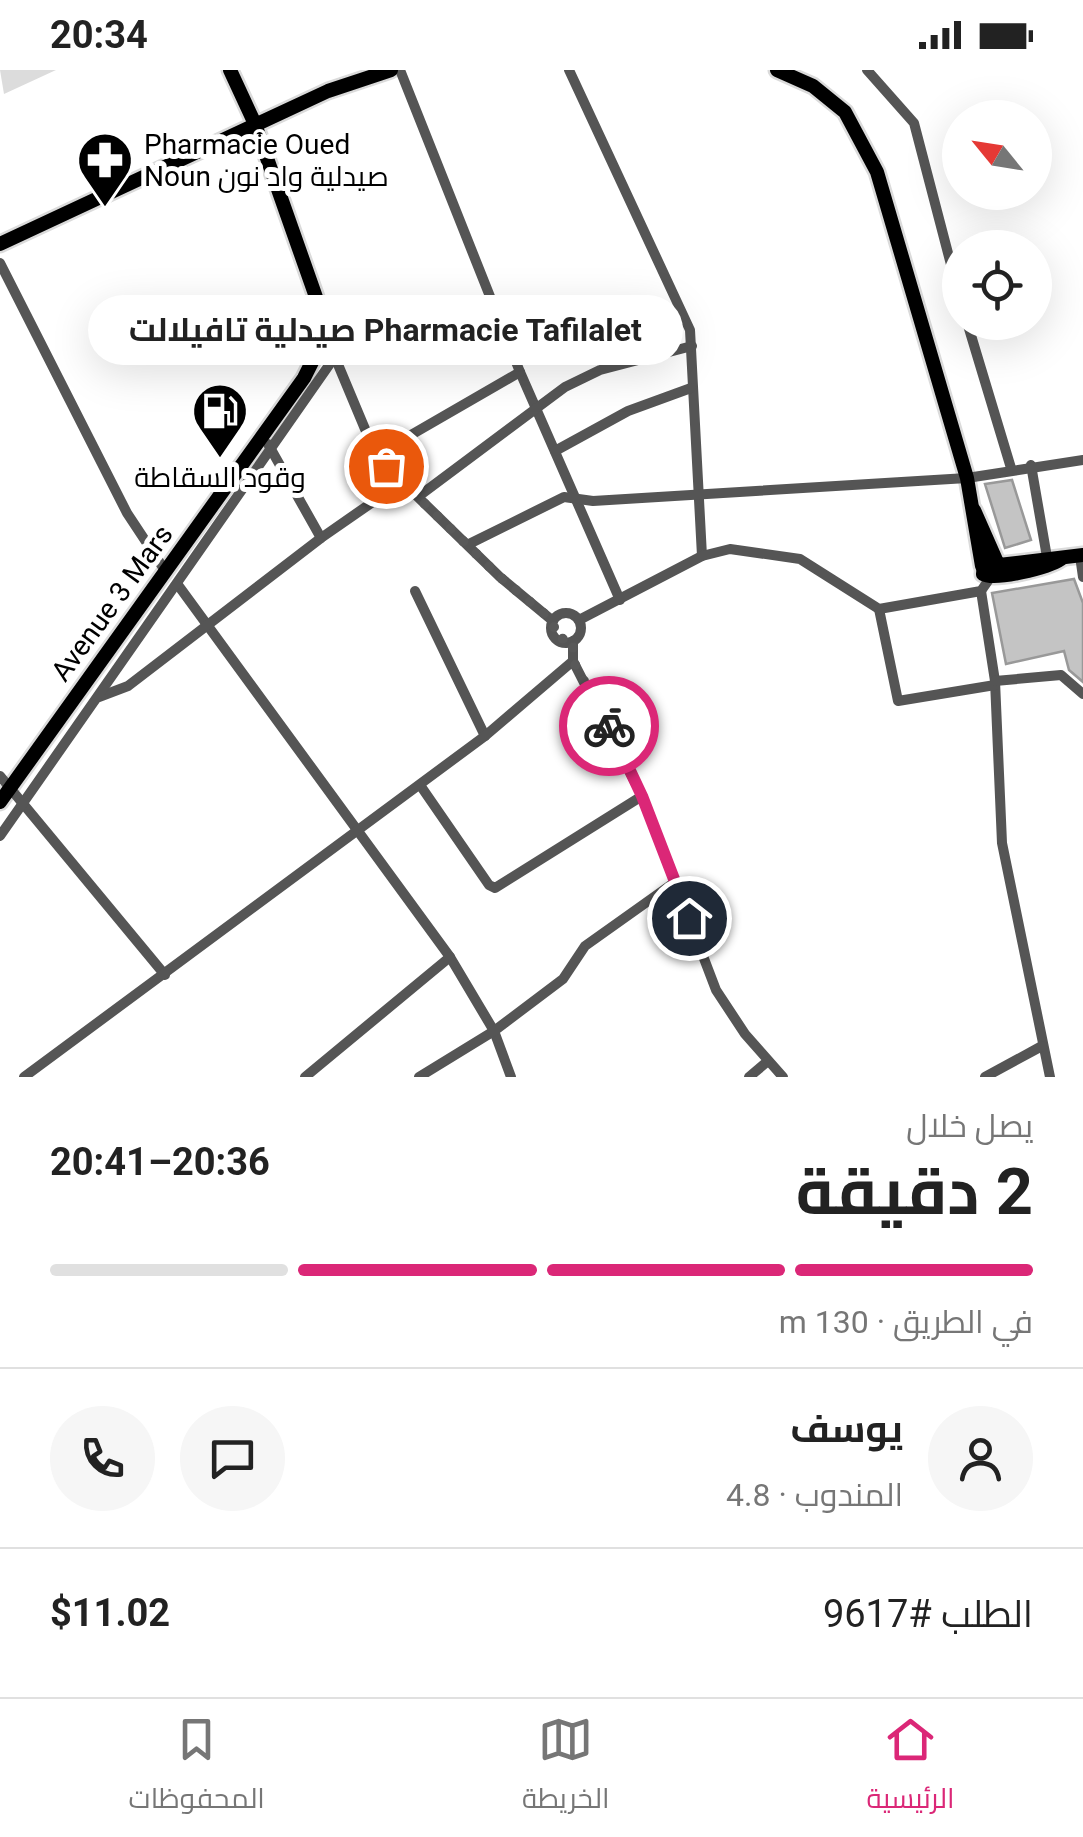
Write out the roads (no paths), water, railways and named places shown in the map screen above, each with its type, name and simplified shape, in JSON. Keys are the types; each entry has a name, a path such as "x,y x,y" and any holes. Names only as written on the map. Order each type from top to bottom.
{"main road":[{"path":"230,70 255,124 321,309 324,330"},
{"path":"328,91 348,70"},
{"path":"2,238 328,91 391,70"},
{"path":"778,70 831,99 867,148 967,478 991,573 1081,556"},
{"name":"Avenue 3 Mars","path":"0,802 304,378 324,330"}],"street":[{"path":"400,70 534,406 620,600"},
{"path":"569,70 682,304 692,346 702,556"},
{"path":"867,70 914,123 942,230"},
{"path":"0,263 127,514 166,572"},
{"path":"324,330 378,454 553,621 556,638 573,640 580,634 579,620"},
{"path":"972,340 1011,468"},
{"path":"420,496 534,406 600,370 692,346"},
{"path":"0,836 334,358"},
{"path":"378,454 520,372"},
{"path":"556,451 628,411 691,388"},
{"path":"261,435 321,538"},
{"path":"468,544 564,497 593,501 699,497 967,478 1011,468 1083,460"},
{"path":"1031,465 1052,561"},
{"path":"99,697 128,686 321,538 404,482"},
{"path":"579,620 702,556 730,549 800,559 880,610 898,701 1061,675 1083,694"},
{"path":"1081,556 1083,577"},
{"path":"880,610 991,573 1002,843 1050,1077"},
{"path":"178,584 450,957 494,1030 511,1077"},
{"path":"415,591 485,736"},
{"path":"553,621 566,613 579,620"},
{"path":"573,640 573,661 642,796 716,990 783,1077"},
{"path":"24,1077 73,1037 165,974 485,736 573,661"},
{"path":"0,776 165,974"},
{"path":"420,785 489,885 495,888 642,796"},
{"path":"418,1077 494,1030 563,979 585,946 675,882"},
{"path":"306,1077 450,957"},
{"path":"985,1077 1042,1046"},
{"path":"748,1077 768,1061"}],"place":[{"name":"Pharmacie Oued Noun صيدلية واد نون","path":"105,209"},
{"name":"وقود السقاطة","path":"220,460"},
{"name":"Pharmacie Tafilalet صيدلية تافيلالت","path":"386,466"}]}
